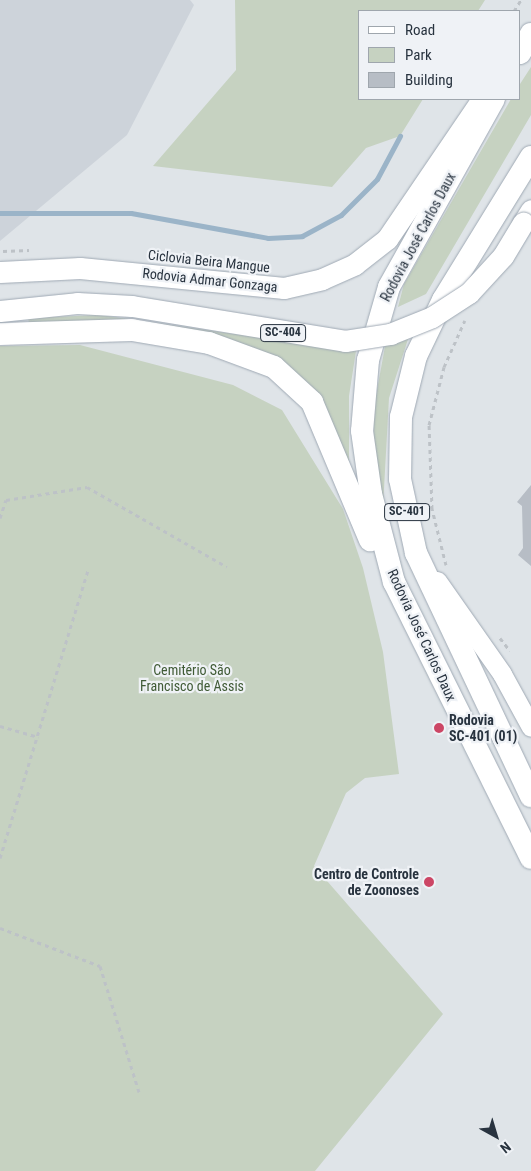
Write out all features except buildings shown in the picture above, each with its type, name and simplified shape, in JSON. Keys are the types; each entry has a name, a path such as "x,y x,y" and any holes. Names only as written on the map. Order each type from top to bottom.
{"highway":[{"path":"521,51 531,32"},
{"name":"Rodovia José Carlos Daux","path":"493,100 389,287 368,360 363,439 371,494 394,582 531,858"},
{"name":"Rodovia José Carlos Daux","path":"531,157 488,223 416,356 401,417 400,479 416,553 531,796"},
{"path":"0,334 132,330 209,343 274,367 312,402 364,529 394,582"}],"main road":[{"path":"521,45 531,32"},
{"name":"Rodovia Admar Gonzaga","path":"0,272 89,269 284,288 322,279 355,264 387,239 481,100"},
{"name":"SC-404","path":"0,311 77,303 132,306 345,341 390,334 432,317 469,293 503,256 527,216"},
{"path":"416,553 502,674 531,727"}],"path":[{"path":"0,251 32,250"},
{"name":"Ciclovia Beira Mangue","path":"157,255 195,258"},
{"path":"450,571 432,510 429,425 459,327 471,312"},
{"path":"0,518 6,500 87,487 227,567"},
{"path":"0,858 88,570"},
{"path":"493,630 513,656"},
{"path":"0,726 38,737"},
{"path":"0,928 100,966 139,1092"}],"shaded area":[{"path":"0,0 190,0 194,5 127,135 0,241"}],"green space":[{"path":"235,0 485,0 479,10 358,10 358,100 422,100 400,136 366,148 332,187 153,166 236,70"},
{"path":"531,67 531,115 426,294 398,307 404,284 510,100 521,100 521,82"},
{"path":"100,315 356,351 349,396 349,479 271,360 29,323 28,318"},
{"path":"410,333 389,398 383,507 372,466 375,401 386,341"},
{"name":"Cemitério São Francisco de Assis","path":"80,345 233,385 282,410 343,509 363,568 383,652 399,774 365,778 346,793 314,866 443,1014 315,1171 0,1171 0,346"}],"waterway":[{"path":"0,213 131,213 268,238 302,236 341,215 377,179 400,136"}],"place":[{"name":"Rodovia SC-401 (01)","path":"439,728"},
{"name":"Centro de Controle de Zoonoses","path":"429,882"}]}
